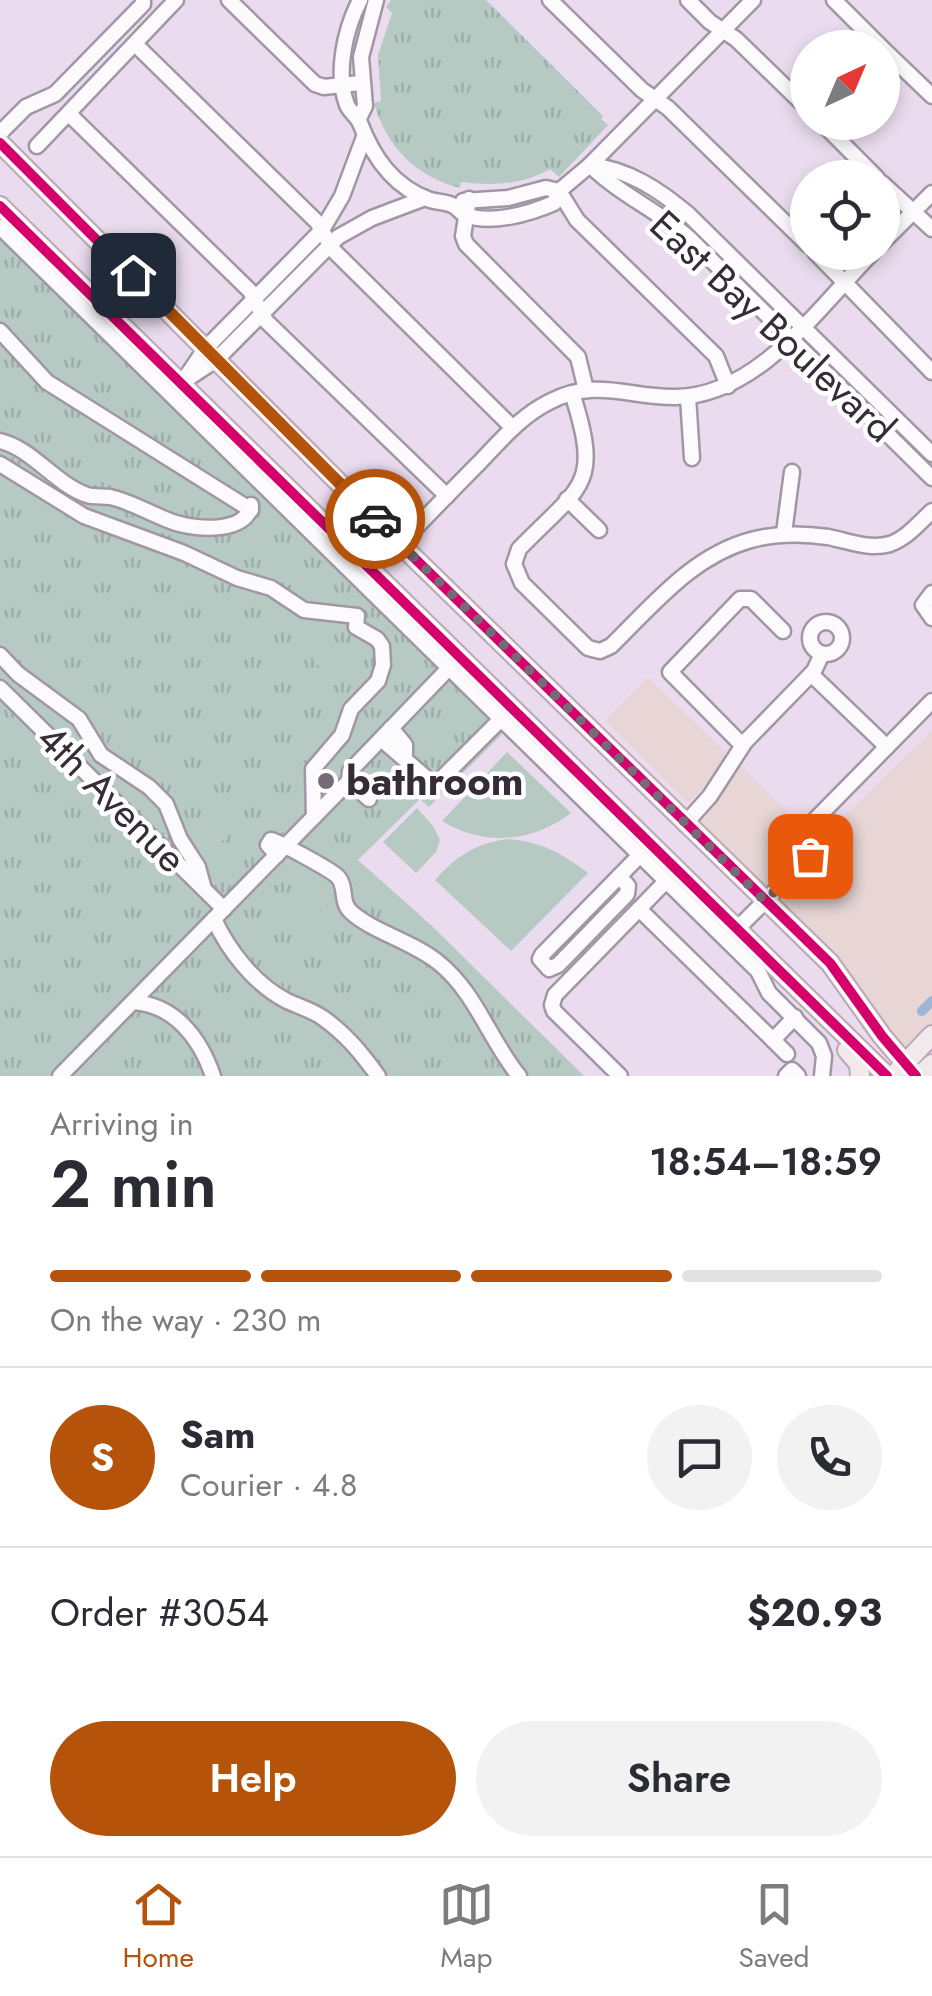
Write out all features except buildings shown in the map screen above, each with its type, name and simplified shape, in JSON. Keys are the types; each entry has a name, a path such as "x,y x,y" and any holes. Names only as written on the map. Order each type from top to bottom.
{"main road":[{"path":"0,143 400,544 830,963 904,1074"},
{"path":"0,206 771,964 904,1074"},
{"path":"771,964 801,1004 854,1057 860,1076"},
{"path":"904,1074 932,1035"},
{"path":"904,1074 932,1064"}],"street":[{"path":"0,133 26,106 55,94 143,0"},
{"path":"37,146 176,0"},
{"path":"229,0 312,82 324,86 360,84"},
{"path":"550,0 790,227"},
{"path":"688,0 736,39 790,92"},
{"path":"370,2 346,42 344,85 348,108 359,118 364,137 396,180 425,198 453,205 466,215 490,217 522,214 554,203 559,191 590,165 753,0"},
{"path":"834,0 864,30"},
{"path":"359,118 364,106 360,84 362,43 370,2"},
{"path":"136,45 513,428"},
{"path":"900,65 932,96"},
{"path":"68,114 447,496"},
{"path":"181,383 326,237 364,137"},
{"path":"839,140 860,160"},
{"name":"East Bay Boulevard","path":"590,165 617,168 669,198 932,454"},
{"name":"East Bay Boulevard","path":"590,165 609,184 672,224 932,478"},
{"path":"453,205 470,199 508,198 546,188 559,191 578,220 716,356 728,386"},
{"path":"900,226 932,193"},
{"path":"326,237 425,198"},
{"path":"470,199 463,236 466,244 578,357 588,453 585,476 519,550 515,571 594,650 611,646 701,561 749,540 784,533 810,534 878,546 898,540 932,510"},
{"path":"900,199 932,229"},
{"path":"0,227 758,971 769,992 820,1043 824,1056 822,1076"},
{"path":"832,270 932,372"},
{"path":"400,544 513,428 538,408 579,392 618,389 688,396 728,386 760,366 855,270"},
{"path":"0,332 47,382 234,499 247,502 251,510 236,524 176,523 110,497 88,496 2,441"},
{"path":"688,396 692,458"},
{"path":"0,464 84,516 271,588 304,610 357,616 356,627 382,646 383,665 378,682 351,709 342,735 314,770 314,817"},
{"path":"784,533 792,472"},
{"path":"567,499 599,530"},
{"path":"932,593 923,605 932,618"},
{"path":"742,746 670,672 746,596 782,631"},
{"path":"686,824 710,796 742,746 811,674 822,654"},
{"path":"0,655 18,674 78,719 102,755 149,787 166,804 180,839 198,866 204,889"},
{"path":"68,1072 349,781 350,771 450,667"},
{"path":"811,674 887,746"},
{"name":"4th Avenue","path":"0,688 204,889 219,914 228,947 249,969 286,1000 334,1026 360,1051 378,1076"},
{"path":"809,826 932,700"},
{"path":"386,734 405,746 405,756 437,783 502,718"},
{"path":"349,781 369,799"},
{"path":"281,850 339,878 352,912 417,948 453,976 519,1076"},
{"path":"620,876 629,890 618,903 553,968 542,964 542,954 640,854"},
{"path":"736,930 810,856"},
{"path":"620,1076 554,1012 552,1005 555,995 667,880"},
{"path":"639,909 787,1054"},
{"path":"133,1002 153,1004 169,1013 204,1050 213,1076"},
{"path":"773,1040 794,1017"},
{"path":"786,1076 792,1070 798,1076"}],"shaded area":[{"path":"648,677 726,753 708,782 688,803 605,721"},
{"path":"932,731 932,1035 905,1064 863,1007 685,824 733,758 817,842"}],"green space":[{"path":"391,0 486,0 608,125 559,177 550,169 507,183 461,182 460,188 430,176 395,146 374,103 381,101 378,55 392,13 386,7"},
{"path":"0,235 503,733 429,807 420,799 358,860 432,926 584,1076 0,1076"},
{"path":"326,643 347,659 340,671 322,669 313,660 313,651"},
{"path":"507,752 571,813 541,830 508,838 475,835 442,821"},
{"path":"211,806 224,819 226,829 225,838 217,847 205,841 201,821 202,813"},
{"path":"417,808 440,840 436,852 416,873 383,842"},
{"path":"508,839 551,850 588,873 511,951 435,880 467,852"},
{"path":"301,892 311,897 321,912 324,929 317,937 308,935 297,917 294,901"}],"waterway":[{"path":"922,1011 932,1001"}],"cycle path":[{"path":"0,143 400,544 830,963 916,1076"},
{"path":"0,206 887,1076"}],"way so far":[{"path":"375,519 765,901 810,856"}],"place":[{"name":"bathroom","path":"326,781"}],"route":[{"path":"133,275 375,519"}]}
